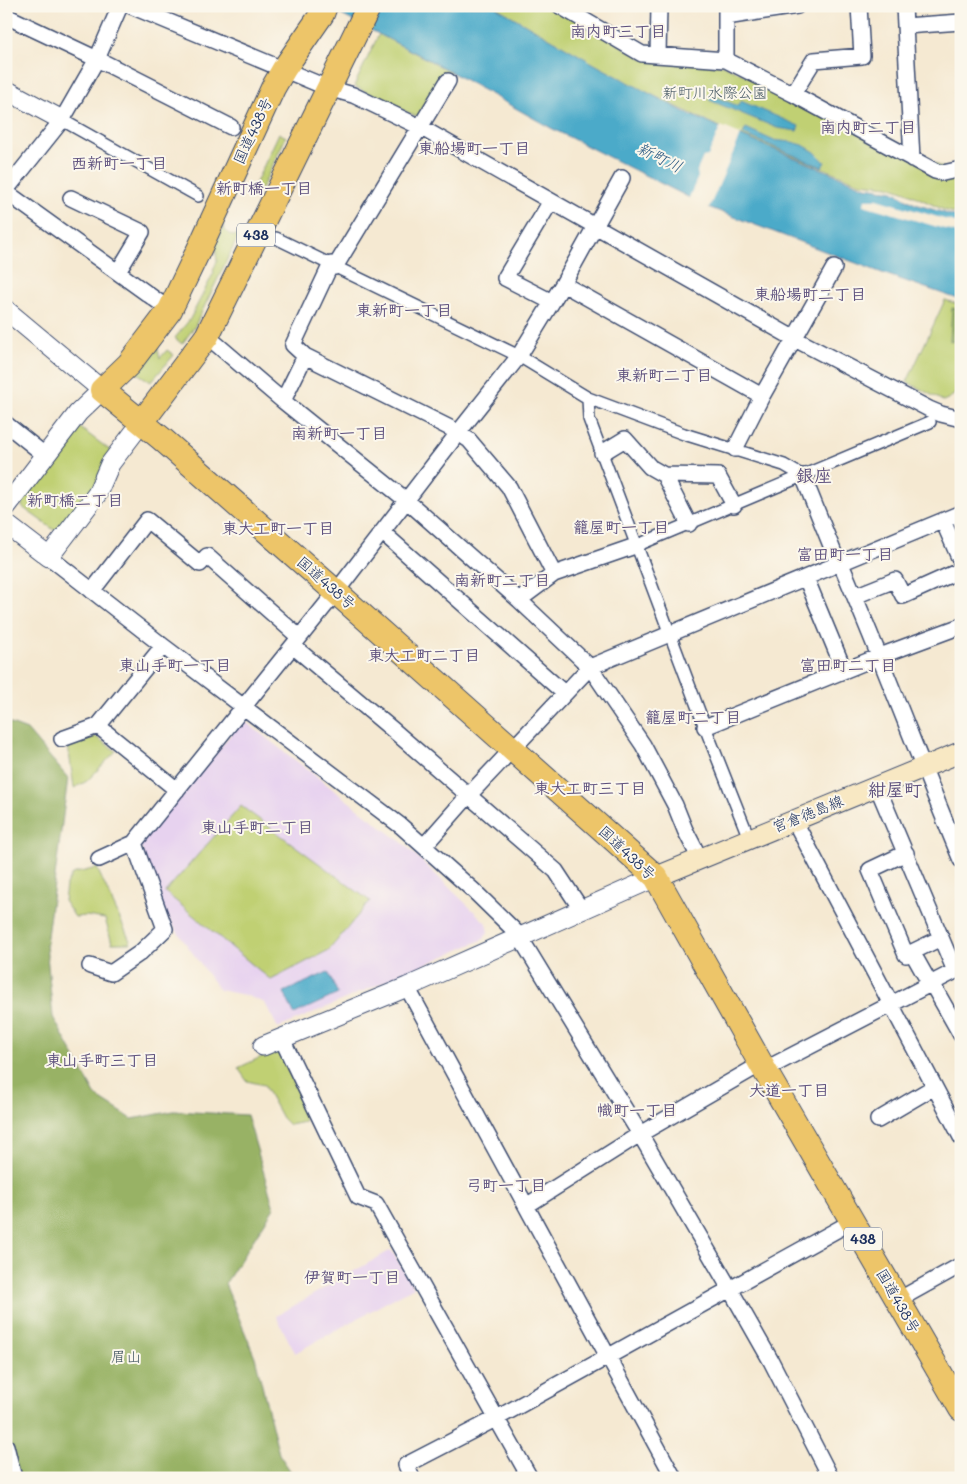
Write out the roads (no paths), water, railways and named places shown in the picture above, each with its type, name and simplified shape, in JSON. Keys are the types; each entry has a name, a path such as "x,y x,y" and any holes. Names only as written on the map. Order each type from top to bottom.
{"highway":[{"name":"438","path":"142,422 207,336 369,6"},
{"name":"国道438号","path":"324,10 273,88 170,310 129,364 102,390 142,422 336,592 656,877 762,1067 961,1409"}],"main road":[{"name":"宮倉徳島線","path":"656,877 961,752"}],"street":[{"path":"170,310 6,191 62,120 129,6 328,88 353,95 420,127 795,339 930,409 941,414 961,418"},
{"path":"560,6 642,54 726,60 793,94 935,172 943,173 961,169"},
{"path":"658,55 659,6"},
{"path":"726,60 726,12 797,6"},
{"path":"793,94 814,60 862,56 859,6"},
{"path":"904,6 912,159"},
{"path":"6,16 97,59 231,128"},
{"path":"905,26 961,22"},
{"path":"448,81 333,266 293,345 305,356 469,440 509,487 554,574"},
{"path":"6,90 198,196"},
{"path":"99,859 134,843 336,592 519,356 596,228 622,178"},
{"path":"71,198 142,232 118,272"},
{"path":"551,201 505,278 552,302"},
{"path":"276,238 519,356 588,398 684,434 784,465 803,476 836,558 841,564 880,656 922,768 961,860"},
{"path":"735,449 762,396 834,268"},
{"path":"563,284 762,396"},
{"path":"6,310 102,390 78,413 6,507"},
{"path":"207,336 283,401 406,500 519,600 590,667 643,745 676,805 700,858"},
{"path":"283,401 305,356"},
{"path":"588,398 589,419 638,545 705,728 749,838"},
{"path":"49,557 97,494 110,464 142,422"},
{"path":"519,600 554,574 638,545 930,422"},
{"path":"6,424 46,456"},
{"path":"602,453 625,440 650,467 664,475 718,476 734,505"},
{"path":"664,475 689,524"},
{"path":"424,846 468,796 590,667 961,513"},
{"path":"92,591 147,520 200,564 207,556 296,642 393,730 556,872 581,909"},
{"path":"943,521 961,562"},
{"path":"6,524 163,646 379,809 474,891 519,936 640,1134 730,1289 771,1361 831,1478"},
{"path":"382,532 564,693"},
{"path":"855,596 895,580 903,596 961,570"},
{"path":"806,578 844,670"},
{"path":"705,728 844,670 961,626"},
{"path":"62,738 98,726 163,646"},
{"path":"98,726 177,790"},
{"path":"526,1206 640,1134 762,1067 958,970 942,938 877,786"},
{"path":"794,820 961,1137"},
{"path":"90,966 111,973 140,953 165,929 134,843"},
{"path":"906,854 870,870 906,955 942,938"},
{"path":"263,1046 407,987 656,877"},
{"path":"912,952 961,1034"},
{"path":"407,987 674,1478"},
{"path":"282,1039 358,1197 376,1204 530,1478"},
{"path":"878,1120 934,1086"},
{"path":"409,1472 497,1418 853,1221"},
{"path":"898,1300 959,1269"},
{"path":"6,1446 14,1478"}],"water":[{"name":"新町川","path":"324,6 494,6 598,66 688,114 865,187 893,191 915,204 961,218 961,300 885,274 708,207 551,128 435,63"},
{"path":"711,95 738,106 741,101 799,126 797,131 777,128 709,100"},
{"path":"746,128 772,140 803,145 815,152 825,162 822,167 743,134"},
{"path":"328,972 338,994 294,1014 284,992"}],"district":[{"name":"南内町三丁目","path":"618,31"},
{"name":"南内町二丁目","path":"868,127"},
{"name":"東船場町一丁目","path":"474,148"},
{"name":"西新町一丁目","path":"119,163"},
{"name":"新町橋一丁目","path":"264,188"},
{"name":"東船場町二丁目","path":"810,294"},
{"name":"東新町一丁目","path":"404,310"},
{"name":"東新町二丁目","path":"664,375"},
{"name":"南新町一丁目","path":"339,433"},
{"name":"銀座","path":"814,476"},
{"name":"新町橋二丁目","path":"75,500"},
{"name":"籠屋町一丁目","path":"621,527"},
{"name":"東大工町一丁目","path":"278,528"},
{"name":"富田町一丁目","path":"845,554"},
{"name":"南新町二丁目","path":"502,580"},
{"name":"東大工町二丁目","path":"424,655"},
{"name":"東山手町一丁目","path":"175,665"},
{"name":"富田町二丁目","path":"848,665"},
{"name":"籠屋町二丁目","path":"693,717"},
{"name":"東大工町三丁目","path":"590,788"},
{"name":"紺屋町","path":"895,790"},
{"name":"東山手町二丁目","path":"257,827"},
{"name":"東山手町三丁目","path":"102,1060"},
{"name":"大道一丁目","path":"789,1090"},
{"name":"幟町一丁目","path":"637,1110"},
{"name":"弓町一丁目","path":"506,1185"},
{"name":"伊賀町一丁目","path":"352,1277"}],"park label":[{"name":"新町川水際公園","path":"715,93"},
{"name":"眉山","path":"126,1357"}]}
